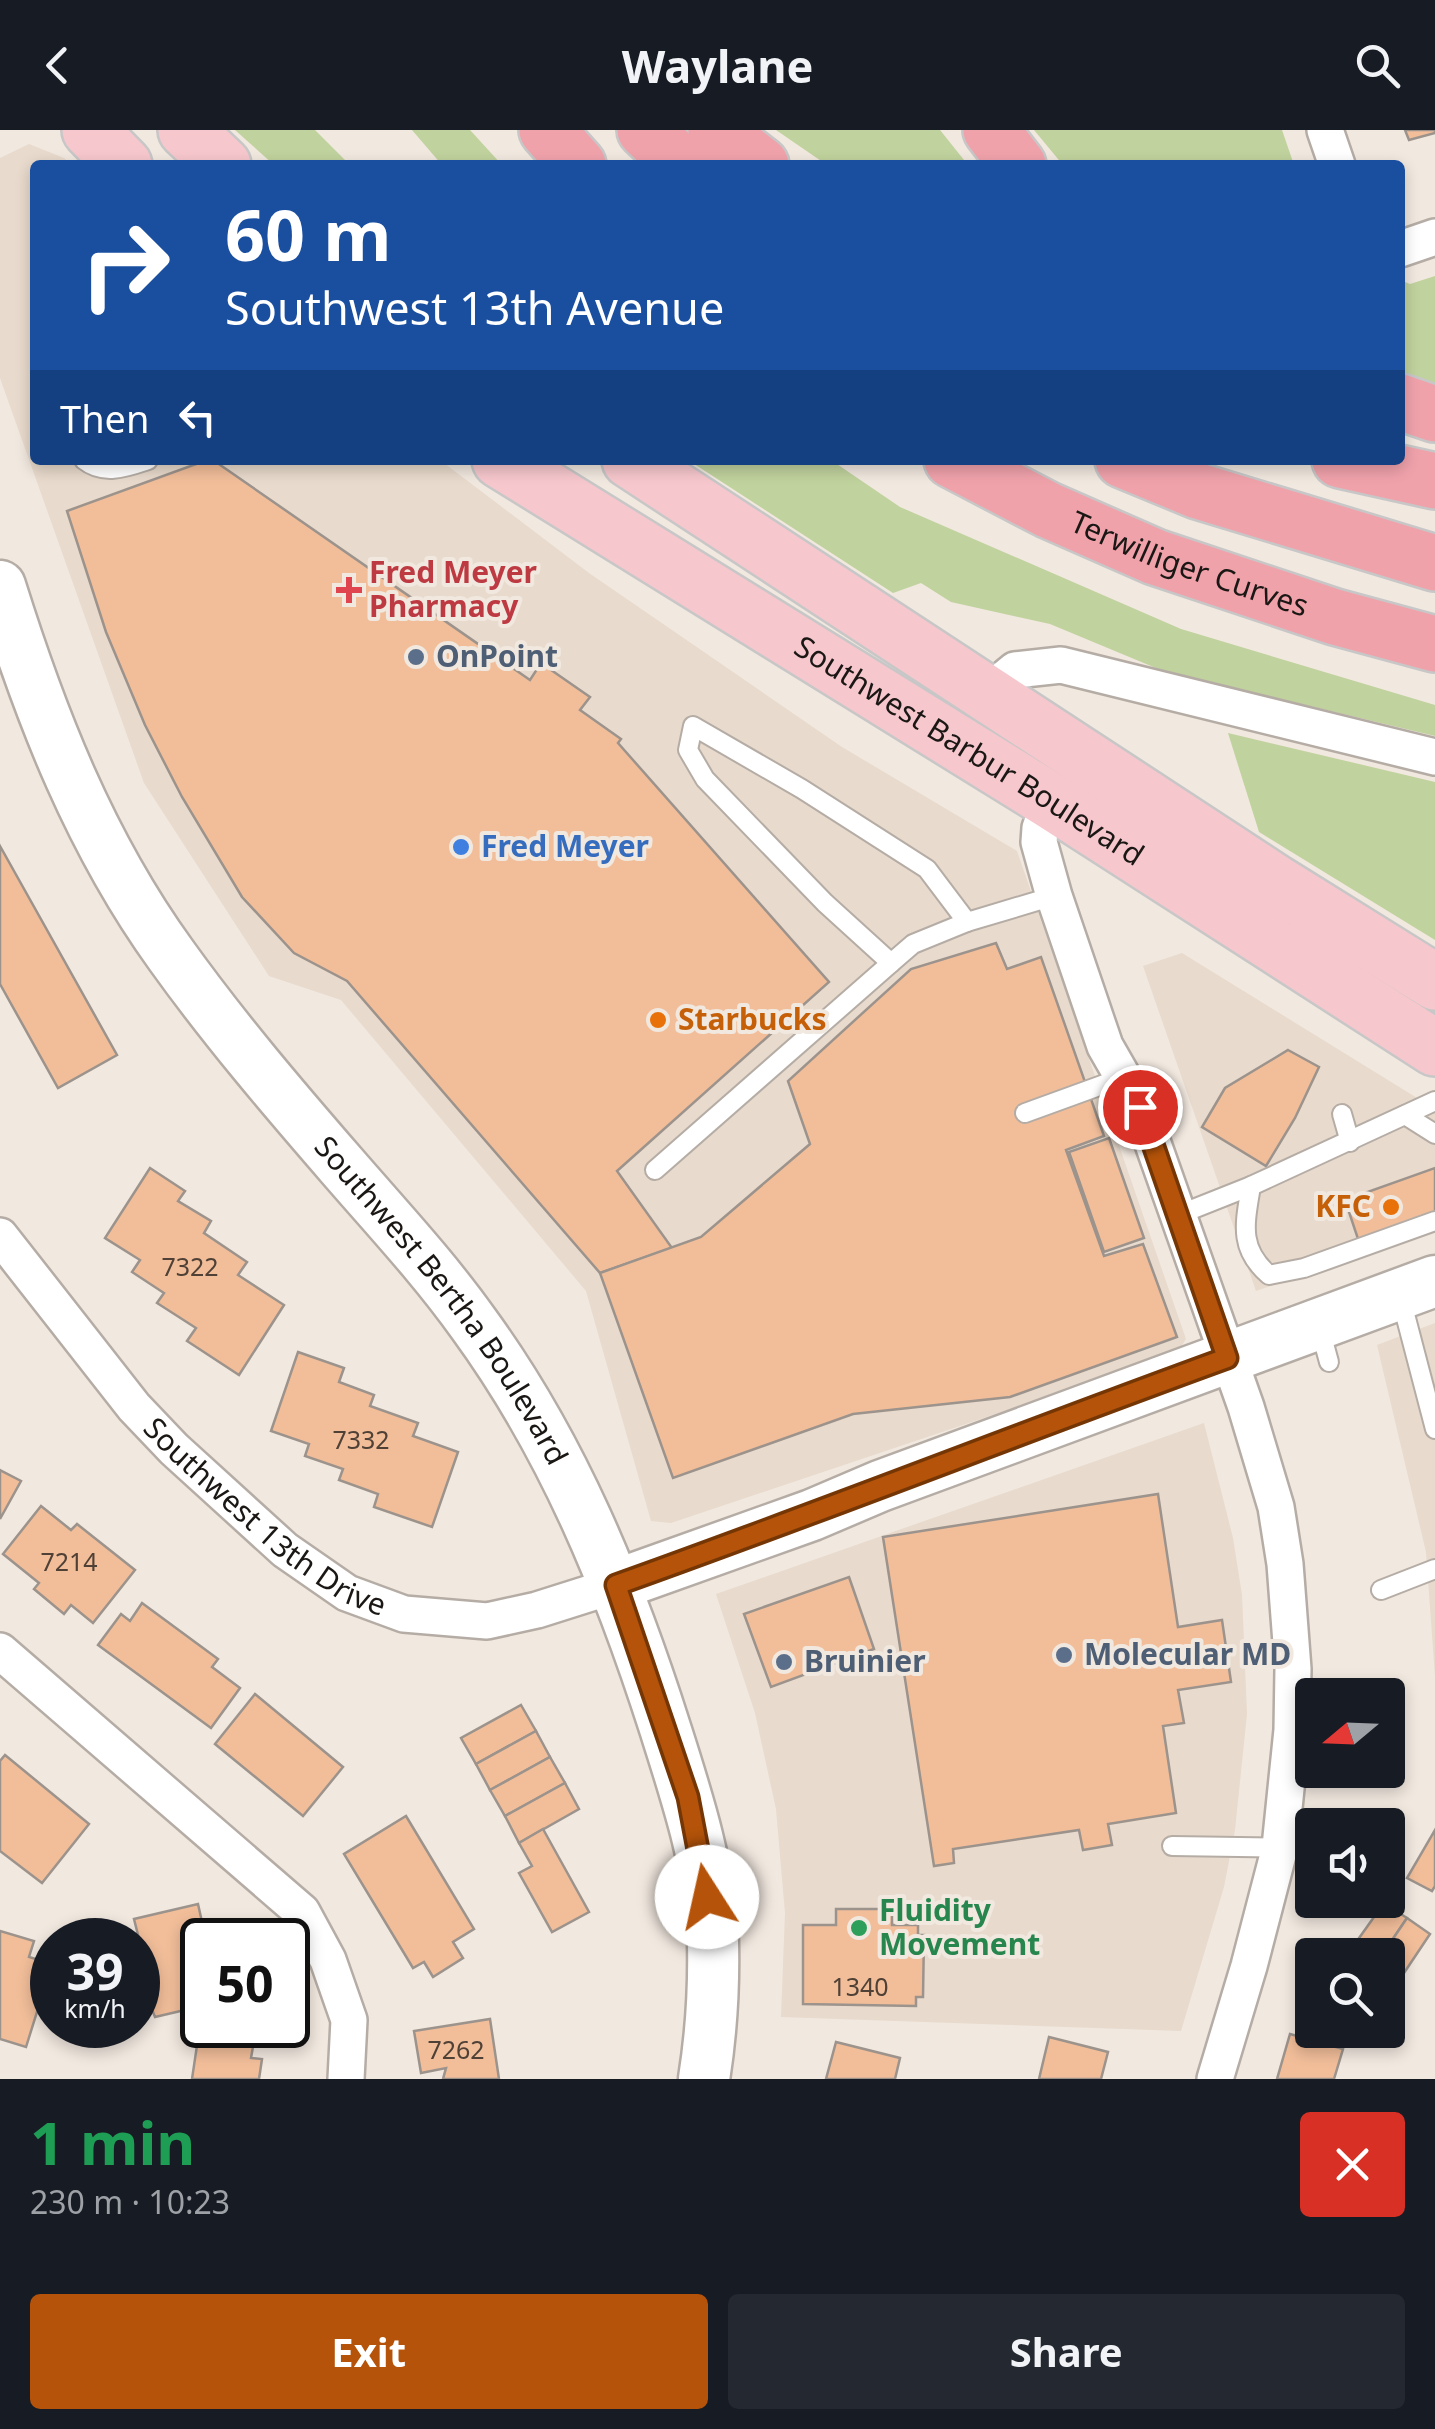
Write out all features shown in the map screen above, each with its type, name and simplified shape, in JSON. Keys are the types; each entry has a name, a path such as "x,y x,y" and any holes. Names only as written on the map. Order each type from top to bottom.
{"highway":[{"path":"547,130 574,160"},
{"path":"645,130 677,160"},
{"path":"716,130 755,160"},
{"path":"990,130 1014,160"},
{"path":"1405,404 1435,414"},
{"name":"Terwilliger Curves","path":"962,465 1048,510 1155,557 1335,617 1435,644"},
{"path":"1135,465 1198,491 1435,563"},
{"path":"1364,465 1435,480"}],"main road":[{"path":"90,130 119,160"},
{"path":"186,130 218,160"},
{"name":"Southwest Barbur Boulevard","path":"508,465 1051,801 1435,1048"},
{"name":"Southwest Barbur Boulevard","path":"638,465 1276,883 1435,982"},
{"name":"Southwest Bertha Boulevard","path":"0,586 30,681 78,799 170,954 266,1078 397,1226 475,1324 559,1458 616,1585 688,1797 713,1940 710,2042 704,2079"},
{"path":"616,1585 812,1516 880,1486 1227,1358 1324,1343 1417,1287"}],"street":[{"path":"1325,130 1336,160"},
{"path":"1405,247 1435,237"},
{"path":"986,694 1015,670 1061,665 1435,757"},
{"path":"1051,801 1039,842 1054,896 1106,1046 1140,1107 1246,1407 1276,1507 1291,1616 1295,1818"},
{"name":"Southwest 13th Drive","path":"0,1236 134,1406 174,1449 285,1550 347,1593 404,1614 487,1621 616,1585"},
{"path":"0,1652 302,1912 328,1960 349,2020 346,2079"},
{"path":"1215,2079 1250,1966 1295,1850"}],"lane":[{"path":"91,465 109,470 128,465"},
{"path":"891,963 825,903 704,778 688,750 693,726 802,789 926,869 967,922"},
{"path":"655,1170 913,944 967,922 1054,896"},
{"path":"1025,1114 1124,1077"},
{"path":"1178,1215 1251,1186 1435,1101"},
{"path":"1342,1114 1350,1142"},
{"path":"1405,1115 1435,1134"},
{"path":"1251,1186 1245,1240 1254,1262 1269,1275 1304,1268 1435,1221"},
{"path":"1417,1287 1435,1429"},
{"path":"1381,1590 1435,1569"},
{"path":"1172,1846 1295,1847"}],"shaded area":[{"path":"29,144 66,160 30,160 30,462 0,378 0,158"},
{"path":"31,465 447,465 589,573 842,747 1017,851 1186,1339 1177,1353 671,1523 651,1521 586,1291 341,1000 269,976 144,783"},
{"path":"1182,953 1435,1109 1435,1229 1256,1291 1143,966"},
{"path":"1435,1323 1435,1676 1426,1552 1377,1345"},
{"path":"1204,1423 1233,1538 1242,1595 1247,1714 1235,1830 1224,1887 1181,2031 781,2017 785,1913 776,1809 755,1713 716,1594"}],"green space":[{"path":"235,130 315,130 345,160 268,160"},
{"path":"412,130 470,130 497,160 438,160"},
{"path":"776,130 940,130 964,160 820,160"},
{"path":"1034,130 1282,130 1292,160 1059,160"},
{"path":"1435,276 1435,389 1405,380 1405,282"},
{"path":"696,465 838,465 900,507 1181,629 1435,705 1435,736 1163,671 1050,624 951,602 921,583 893,593"},
{"path":"1228,733 1435,782 1435,940 1259,832"}],"building":[{"path":"1405,130 1435,130 1435,133 1409,140"},
{"name":"Fred Meyer","path":"193,465 220,465 530,680 541,663 590,697 580,710 621,739 618,743 829,982 617,1171 672,1248 600,1273 347,981 294,953 242,897 182,797 145,725 106,632 67,511"},
{"path":"0,846 117,1055 58,1088 0,984"},
{"path":"996,943 1007,969 1041,957 1104,1136 1066,1150 1104,1256 1143,1244 1177,1337 1010,1397 853,1414 673,1478 600,1273 701,1237 810,1144 788,1081 911,969"},
{"path":"1288,1050 1319,1067 1266,1166 1202,1127 1225,1088"},
{"path":"1109,1138 1144,1238 1104,1252 1069,1152"},
{"path":"150,1168 185,1191 178,1201 211,1221 204,1233 247,1262 238,1275 284,1305 239,1375 187,1341 196,1328 157,1303 164,1293 132,1272 140,1260 105,1238"},
{"name":"KFC","path":"1435,1168 1435,1215 1359,1242 1345,1200"},
{"path":"298,1352 344,1368 339,1382 374,1395 370,1406 418,1423 413,1436 458,1452 432,1527 374,1507 378,1494 339,1480 343,1469 305,1456 309,1444 271,1431"},
{"path":"0,1470 21,1481 0,1519"},
{"name":"Molecular MD","path":"1158,1494 1178,1627 1222,1620 1231,1682 1178,1690 1184,1723 1163,1726 1176,1813 1108,1824 1112,1845 1083,1850 1079,1830 953,1849 954,1863 934,1866 883,1537"},
{"path":"41,1506 71,1530 77,1524 135,1570 93,1623 71,1605 64,1614 34,1589 39,1583 3,1554"},
{"path":"849,1577 874,1649 771,1687 744,1614"},
{"path":"142,1603 218,1659 212,1667 240,1688 211,1728 98,1645 121,1614 130,1621"},
{"path":"255,1694 343,1767 303,1816 215,1744"},
{"path":"521,1705 536,1731 476,1764 461,1738"},
{"path":"536,1731 550,1757 490,1790 476,1764"},
{"path":"5,1755 89,1824 42,1883 0,1851 0,1761"},
{"path":"550,1757 565,1783 505,1816 490,1790"},
{"path":"565,1783 579,1809 519,1843 505,1816"},
{"path":"406,1816 474,1929 453,1942 463,1958 433,1977 424,1962 413,1968 344,1854"},
{"path":"543,1829 589,1912 552,1932 519,1873 532,1866 519,1843"},
{"path":"1435,1830 1435,1886 1432,1891 1407,1878"},
{"path":"198,1904 201,1918 180,1918 180,2011 160,2016 160,1918 138,1918"},
{"path":"836,1909 892,1909 892,1925 918,1925 918,1935 924,1935 923,1997 916,1997 916,2006 803,2004 803,1925 836,1925"},
{"path":"1373,1918 1407,1918 1393,1938 1359,1938"},
{"path":"1407,1918 1430,1934 1405,1972 1405,1938 1393,1938"},
{"path":"0,1931 30,1940 30,2034 26,2047 0,2039"},
{"path":"490,2019 499,2079 443,2079 446,2068 421,2073 414,2031"},
{"path":"1290,2034 1295,2035 1295,2048 1343,2049 1334,2079 1277,2079"},
{"path":"1049,2037 1108,2052 1101,2079 1039,2079"},
{"path":"836,2042 900,2058 895,2079 826,2079"},
{"path":"197,2048 253,2048 251,2058 262,2059 259,2079 192,2079"}],"place":[{"name":"Fred Meyer Pharmacy","path":"349,590"},
{"name":"OnPoint","path":"416,657"},
{"name":"Fred Meyer","path":"461,847"},
{"name":"Starbucks","path":"658,1020"},
{"name":"KFC","path":"1391,1207"},
{"name":"Molecular MD","path":"1064,1655"},
{"name":"Bruinier","path":"784,1662"},
{"name":"Fluidity Movement","path":"859,1928"}],"route":[{"path":"707,1897 688,1797 616,1585 812,1516 880,1486 1227,1358 1140,1107"}]}
